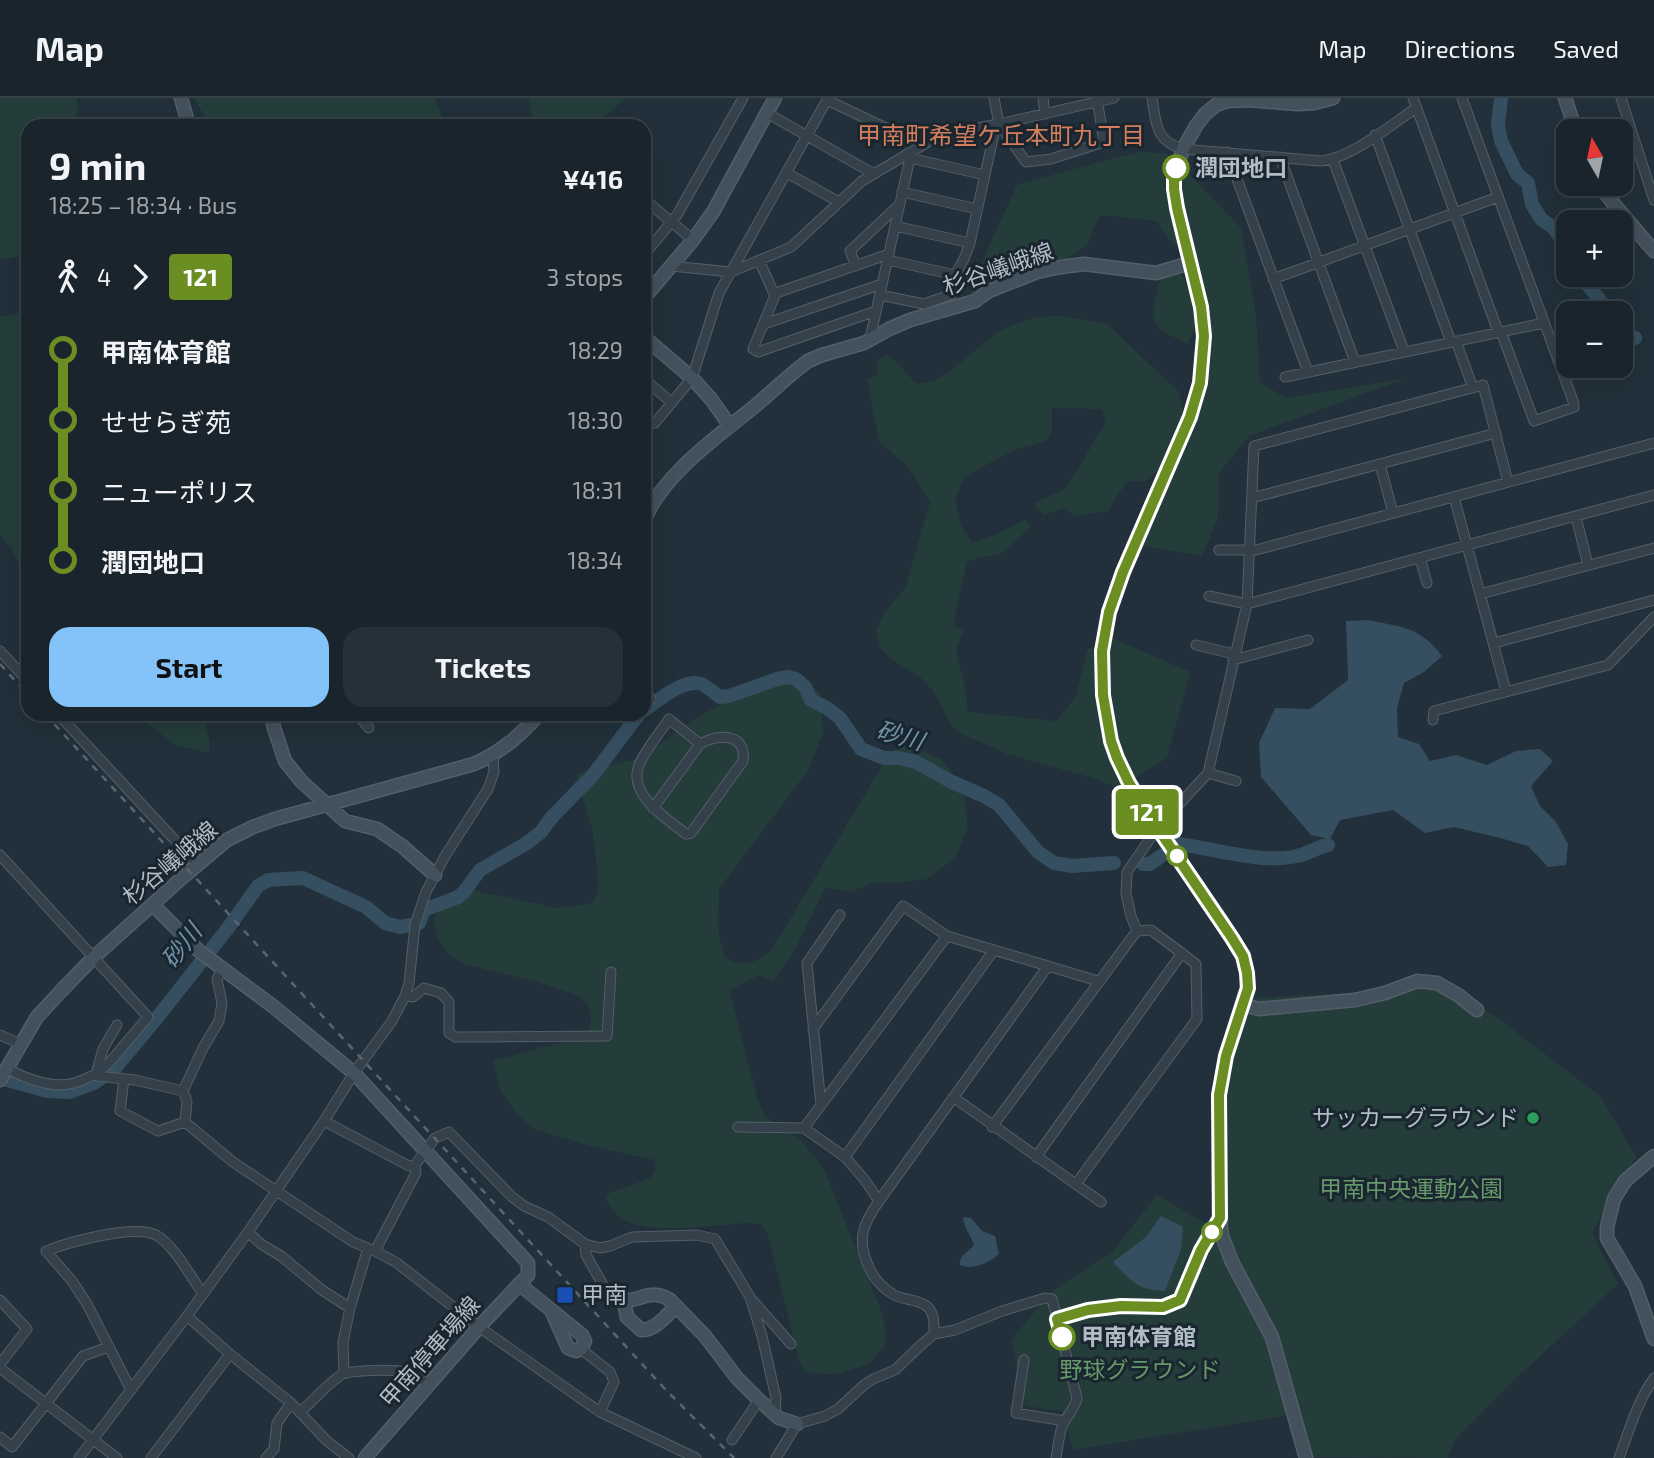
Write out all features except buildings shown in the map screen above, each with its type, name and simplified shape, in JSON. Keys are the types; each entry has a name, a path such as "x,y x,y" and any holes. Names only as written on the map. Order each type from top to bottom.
{"street":[{"path":"181,98 187,119"},
{"path":"651,246 683,204 743,98"},
{"path":"651,290 713,212 775,98"},
{"path":"994,98 999,124 1026,162 1051,159 1104,142 1097,100"},
{"path":"1042,98 1045,114"},
{"path":"651,422 655,423 692,378 719,293 827,99 884,127 938,135 1114,98"},
{"path":"1152,98 1161,136 1170,144 1183,149 1320,161 1333,160 1347,154 1416,108"},
{"path":"1306,1458 1272,1337 1232,1262 1222,1236 1219,1095 1226,1056 1248,988 1243,956 1129,783 1117,758 1111,741 1103,695 1102,651 1109,612 1123,572 1190,417 1200,383 1204,336 1201,307 1174,189 1174,177 1183,149 1205,114 1216,105 1248,100 1306,104 1333,98"},
{"path":"1413,98 1496,326 1503,337 1534,421 1574,407 1573,401 1462,98"},
{"path":"1564,98 1572,119"},
{"path":"1621,98 1654,200"},
{"path":"767,113 874,174"},
{"path":"880,295 924,304 952,294 955,275 970,243 995,129 999,124"},
{"path":"671,266 731,272 791,247 862,181 938,135"},
{"path":"1375,135 1473,387"},
{"path":"1227,152 1308,372"},
{"path":"909,155 985,175"},
{"path":"870,340 901,204 909,155"},
{"path":"1280,157 1355,362"},
{"path":"1333,160 1404,351"},
{"path":"787,173 839,202"},
{"path":"902,192 977,209"},
{"path":"1607,196 1654,251"},
{"path":"1273,279 1498,197"},
{"path":"856,266 850,251 901,204"},
{"path":"651,205 693,240"},
{"path":"895,226 970,243"},
{"path":"876,311 758,352 753,349 776,293 888,257 955,275"},
{"path":"759,260 775,296"},
{"name":"杉谷嶬峨線","path":"651,508 675,475 808,361 864,344 910,320 975,301 989,291 1037,272 1084,264 1157,273 1191,263"},
{"path":"764,324 882,284"},
{"path":"1285,377 1544,323"},
{"path":"651,343 692,378 711,398 730,426"},
{"path":"651,385 671,403"},
{"path":"1137,932 1126,894 1127,872 1158,827 1208,773 1247,604 1254,446 1483,385 1508,482"},
{"path":"1252,498 1496,433"},
{"path":"1219,550 1249,551 1654,443"},
{"path":"1380,464 1393,513"},
{"path":"1209,596 1247,604 1654,495"},
{"path":"1454,497 1506,691"},
{"path":"1576,517 1588,565"},
{"path":"1480,594 1654,548"},
{"path":"1420,558 1427,583"},
{"path":"1494,643 1654,600"},
{"path":"1433,720 1434,711 1608,665 1654,617"},
{"path":"1196,645 1234,657 1308,640"},
{"path":"0,651 21,674"},
{"path":"653,808 700,744 715,736 735,740 743,750 743,761 691,834 686,834 653,808 642,794 636,775 639,765 669,719 700,744"},
{"path":"64,721 198,865"},
{"path":"272,721 285,761 302,782 345,821 377,829 402,846 435,875"},
{"path":"363,721 369,728"},
{"name":"杉谷嶬峨線","path":"4,1074 37,1017 62,990 94,957 228,840 253,827 474,764 493,755 522,733 533,721"},
{"path":"79,1458 248,1232 392,1021 409,983 415,925 426,892 488,789 494,772 493,755"},
{"path":"1208,773 1236,781"},
{"path":"0,855 148,1017 96,1075 60,1085 4,1074"},
{"path":"153,905 200,952 284,1015 354,1073 523,1256 528,1263 524,1279 552,1312 561,1317 565,1329 582,1335 585,1341 581,1349 610,1372 614,1382 600,1412"},
{"path":"813,1029 903,906 947,936 1098,981"},
{"path":"821,1104 807,963 841,915"},
{"path":"992,1126 1137,932 1151,930 1196,964 1197,1019 1076,1184"},
{"path":"804,1128 947,936"},
{"path":"845,1157 994,950"},
{"path":"1036,1157 1182,953"},
{"path":"186,1122 187,1101 183,1091 219,1021 222,1003 217,965"},
{"path":"934,1334 932,1312 924,1304 903,1299 881,1286 872,1274 864,1256 863,1231 878,1201 1048,966"},
{"path":"405,996 413,997 424,988 441,993 449,1002 449,1033 455,1037 607,1036 611,972"},
{"path":"1244,1004 1259,1009 1355,1000 1385,993 1416,981 1437,983 1477,1010"},
{"path":"96,1075 103,1049 117,1026"},
{"path":"0,1035 21,1044"},
{"path":"96,1075 183,1091"},
{"path":"124,1079 120,1111 158,1131 186,1122"},
{"path":"953,1097 1101,1202"},
{"path":"324,1121 409,1166 415,1165"},
{"path":"186,1122 233,1162 353,1242 397,1263 479,1328 600,1412 696,1458"},
{"path":"738,1127 804,1128 845,1157 878,1201"},
{"path":"344,1373 343,1342 350,1308 371,1249 416,1173 415,1165 435,1138 449,1132 511,1196 524,1206 548,1217 584,1244 600,1248 632,1237 697,1235 715,1239 750,1297 791,1344"},
{"path":"1654,1156 1625,1181 1614,1199 1606,1238 1634,1286 1654,1339"},
{"path":"1057,1319 1088,1310 1121,1306 1163,1307 1180,1300 1201,1250 1220,1218"},
{"path":"131,1390 87,1304 72,1281 46,1251 61,1245 128,1232 156,1235 170,1246 203,1294"},
{"path":"248,1232 322,1290 350,1308"},
{"path":"584,1244 586,1255 608,1294 624,1301 653,1294 663,1295 705,1336 737,1378 759,1400 779,1418 797,1424 825,1416 838,1409 864,1385 895,1370 934,1334 955,1330 1002,1311 1045,1298 1052,1299 1077,1398 1076,1407 1062,1426 1056,1458"},
{"name":"甲南停車場線","path":"365,1458 524,1279"},
{"path":"750,1297 776,1398 775,1415"},
{"path":"0,1300 27,1329 0,1366 117,1458"},
{"path":"624,1301 627,1317 640,1331 653,1328 676,1306"},
{"path":"187,1316 291,1403 327,1441 349,1458"},
{"path":"0,1437 12,1447 83,1356 108,1347"},
{"path":"151,1458 230,1354"},
{"path":"1024,1360 1016,1413 1065,1421"},
{"path":"300,1412 344,1373 404,1371 430,1384"},
{"path":"1619,1458 1633,1417 1654,1378"},
{"path":"732,1440 759,1400"},
{"path":"266,1458 274,1449 277,1423 291,1403"},
{"path":"776,1458 797,1424"}],"green space":[{"path":"0,98 77,98 78,111 76,116 69,119 21,119 21,256 0,260"},
{"path":"194,98 435,98 442,119 206,119"},
{"path":"528,98 626,98 602,119 532,119"},
{"path":"1140,152 1165,153 1175,159 1241,228 1256,317 1260,382 1286,398 1404,379 1249,436 1219,473 1218,518 1202,556 1143,546 1186,441 1175,438 1161,469 1143,482 1127,481 1108,511 1075,516 1063,508 1044,515 1033,504 1066,488 1106,422 1102,409 1052,408 1052,429 1047,441 1014,450 964,477 955,501 961,526 973,543 1024,520 1032,526 1002,553 967,561 953,626 964,630 956,650 968,712 1056,721 1075,698 1088,649 1114,639 1190,672 1167,758 1125,784 1112,786 1093,778 1007,754 960,733 952,727 934,692 921,678 894,661 879,647 876,631 885,611 905,589 930,502 909,468 879,441 867,380 877,375 878,359 888,355 916,383 932,382 946,374 999,331 1035,317 1064,316 1107,324 1179,392 1184,418 1193,426 1207,375 1210,330 1191,250 1172,243 1156,221 1101,215 1088,245 1062,262 968,300 1017,185"},
{"path":"1175,272 1182,275 1191,293 1195,327 1188,343 1164,332 1154,320 1154,304 1160,279"},
{"path":"21,312 21,570 13,551 0,536 0,317"},
{"path":"786,681 809,685 820,693 823,732 809,769 719,889 718,929 724,956 740,963 755,961 771,951 885,761 898,746 910,745 942,760 963,786 966,808 967,828 956,857 927,879 900,883 873,882 852,892 825,888 795,950 773,981 759,975 729,990 758,1100 765,1116 801,1141 826,1174 885,1325 886,1344 869,1364 838,1374 805,1371 798,1357 768,1235 761,1224 667,1228 635,1225 623,1220 609,1205 607,1194 650,1178 656,1169 654,1160 536,1130 516,1113 500,1090 493,1061 584,1036 590,1027 591,1015 587,1003 576,995 534,981 464,964 448,954 438,938 433,921 443,902 453,891 466,889 558,908 592,903 598,892 593,833 576,774 633,760 695,719 754,685"},
{"path":"144,721 205,721 210,741 209,753 176,746"},
{"name":"甲南中央運動公園","path":"1409,979 1473,1002 1600,1096 1636,1157 1592,1233 1618,1284 1512,1382 1454,1441 1448,1458 1311,1457 1301,1413 1074,1450 1062,1411 1025,1406 1011,1340 1052,1291 1112,1252 1157,1195 1232,1239 1224,1223 1223,1108 1231,1051 1253,998 1353,993"}],"water":[{"path":"1368,620 1410,630 1426,639 1442,656 1424,672 1404,683 1397,708 1398,737 1419,744 1430,761 1456,755 1487,765 1516,751 1540,749 1553,761 1531,786 1540,806 1556,822 1568,844 1566,865 1548,867 1528,846 1454,827 1425,833 1393,810 1340,820 1330,839 1311,835 1261,777 1259,743 1275,708 1310,709 1348,680 1346,621"},
{"path":"1161,1216 1183,1227 1181,1249 1165,1291 1148,1289 1135,1283 1113,1262 1146,1237"},
{"path":"964,1217 971,1218 982,1231 995,1236 999,1254 981,1265 960,1265 963,1256 974,1244 965,1226"}],"waterway":[{"path":"1501,98 1498,125 1501,141 1517,174 1528,183 1532,204 1541,219 1556,231"},
{"path":"1589,287 1600,301"},
{"name":"砂川","path":"651,705 687,684 701,684 720,697 777,679 796,679 805,687 811,700 840,718 861,749 884,758 916,762 984,796 999,805 1038,852 1054,863 1072,866 1114,863"},
{"name":"砂川","path":"419,923 424,910 458,897 480,870 541,832 593,775 634,721"},
{"name":"砂川","path":"1179,844 1269,858 1297,856 1328,845"},
{"name":"砂川","path":"1143,864 1150,864 1161,856"},
{"name":"砂川","path":"0,1078 47,1091 70,1092 94,1083 115,1068 228,928 258,886 268,880 303,878 366,907 385,923 400,927 410,925"}],"railway":[{"path":"0,664 21,687"},
{"path":"51,721 665,1389 734,1458"}],"bus line":[{"name":"121","path":"1062,1337 1057,1319 1088,1310 1121,1306 1163,1307 1180,1300 1201,1250 1220,1218 1218,1111 1221,1077 1248,988 1243,956 1129,783 1111,741 1103,695 1102,651 1109,612 1154,497 1190,417 1200,383 1204,336 1201,307 1177,208 1174,189 1176,168"}],"place":[{"name":"潤団地口","path":"1176,168"},
{"name":"サッカーグラウンド","path":"1533,1118"},
{"name":"甲南","path":"565,1295"},
{"name":"甲南体育館","path":"1062,1337"}],"district":[{"name":"甲南町希望ケ丘本町九丁目","path":"1001,136"}],"park label":[{"name":"野球グラウンド","path":"1140,1370"}]}
